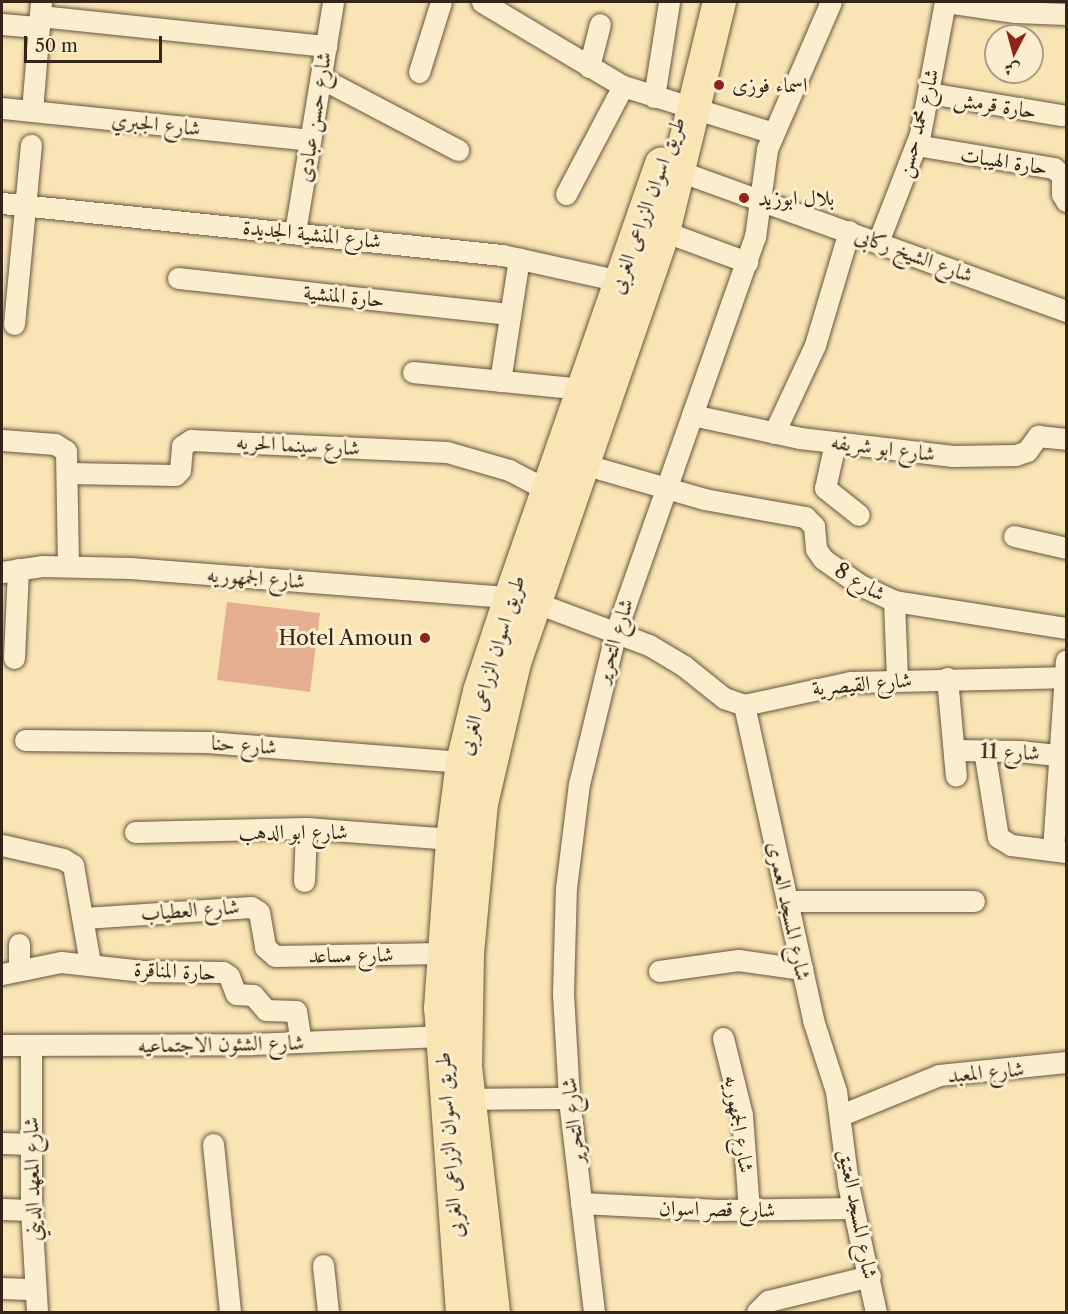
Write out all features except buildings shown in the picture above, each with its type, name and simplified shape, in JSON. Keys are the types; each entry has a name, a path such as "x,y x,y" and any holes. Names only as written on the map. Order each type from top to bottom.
{"main road":[{"name":"طريق اسوان الزراعى الغربى","path":"462,1312 440,1036 442,953 452,839 468,802 504,697 522,600 547,490 682,99 719,2"},
{"name":"طريق اسوان الزراعى الغربى","path":"493,1312 468,1099 465,980 468,802 462,762 479,691 583,464 663,231 679,171 682,99"}],"street":[{"name":"شارع حسن عبادى","path":"295,232 333,2"},
{"path":"418,72 441,2"},
{"path":"482,2 623,86 682,99 773,133"},
{"path":"669,2 682,99"},
{"name":"شارع التحرير","path":"594,1312 569,1098 563,993 567,878 589,732 616,631 747,262 762,198 763,165 773,133 797,86 831,2"},
{"path":"946,2 1015,12 1066,14"},
{"name":"شارع محمد حسن","path":"878,242 916,145 929,93 946,2"},
{"path":"2,24 40,15 326,46"},
{"path":"32,111 40,15"},
{"path":"589,67 600,24"},
{"path":"321,78 458,150"},
{"path":"566,194 623,86"},
{"name":"حارة قرمش","path":"929,93 1061,115"},
{"name":"شارع الجبري","path":"2,108 310,140"},
{"name":"حارة الهيبات","path":"916,145 1054,168 1062,176 1062,194 1066,201"},
{"path":"14,324 31,146"},
{"name":"شارع الشيخ ركابى","path":"679,171 762,198 1066,311"},
{"name":"شارع المنشية الجديدة","path":"2,203 295,232 519,258 620,281"},
{"path":"663,231 747,262"},
{"path":"774,433 814,345 849,231"},
{"path":"500,381 519,258"},
{"name":"حارة المنشية","path":"178,278 510,314"},
{"path":"413,372 582,389"},
{"name":"شارع ابو شريفه","path":"693,415 774,433 835,443 974,457 1022,453 1042,434 1066,439"},
{"path":"2,440 59,444 68,455 68,566"},
{"name":"شارع سينما الحريه","path":"68,473 175,475 180,470 182,447 191,440 447,452 499,466 547,490"},
{"path":"835,443 825,488 859,515"},
{"name":"شارع 8","path":"583,464 666,488 805,517 814,526 816,549 823,559 860,585 894,601 1066,628"},
{"path":"1014,536 1066,548"},
{"name":"شارع الجمهوريه","path":"10,571 68,566 522,600"},
{"path":"10,571 14,658"},
{"path":"522,600 616,631 667,655 724,698 744,705"},
{"path":"894,601 897,679"},
{"path":"984,750 998,837 1011,845 1060,851 1065,669"},
{"name":"شارع القيصرية","path":"744,705 827,684 1065,669"},
{"path":"947,678 956,776"},
{"name":"شارع المسجد العمرى","path":"744,705 802,969 841,1115"},
{"name":"شارع حنا","path":"25,740 207,742 462,762"},
{"name":"شارع 11","path":"954,750 1062,755"},
{"path":"304,881 306,828"},
{"name":"شارع ابو الدهب","path":"135,832 306,828 452,839"},
{"path":"2,845 68,861 76,871 90,963"},
{"path":"787,901 974,901"},
{"name":"شارع العطياب","path":"84,918 251,906 260,916 265,947"},
{"path":"10,971 15,944"},
{"name":"شارع مساعد","path":"265,947 274,957 442,953"},
{"path":"658,971 738,960 802,969"},
{"name":"حارة المناقرة","path":"10,971 47,962 90,963 143,971 223,972 230,976 236,994 253,995 266,1010 296,1011 301,1042"},
{"name":"شارع الشئون الاجتماعيه","path":"2,1045 301,1042 440,1036"},
{"name":"شارع الجمهوريه","path":"723,1038 743,1126 749,1211"},
{"name":"شارع المعهد الديني","path":"31,1045 31,1210 37,1312"},
{"name":"شارع المعبد","path":"841,1115 939,1075 1066,1062"},
{"path":"468,1099 569,1098"},
{"name":"شارع المسجد العتيق","path":"841,1115 852,1208 870,1276 876,1312"},
{"path":"2,1143 31,1144"},
{"path":"213,1144 230,1312"},
{"name":"شارع قصر اسوان","path":"581,1203 749,1211 852,1208"},
{"path":"2,1209 31,1210"},
{"path":"323,1265 328,1312"},
{"path":"757,1312 768,1301 870,1276"},
{"path":"2,1288 35,1289"}],"place":[{"name":"اسماء فوزى","path":"719,85"},
{"name":"بلال ابوزيد","path":"744,198"},
{"name":"Hotel Amoun","path":"425,638"}]}
